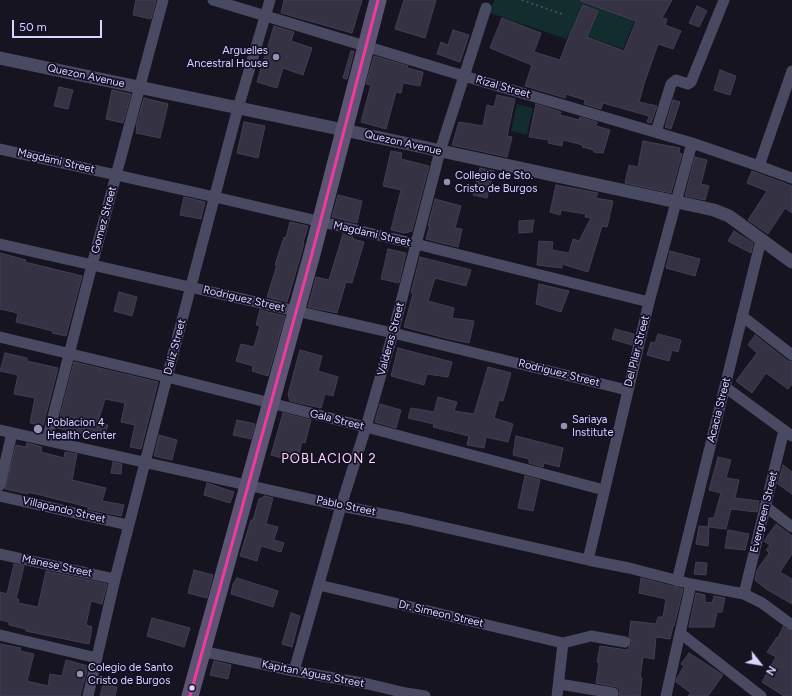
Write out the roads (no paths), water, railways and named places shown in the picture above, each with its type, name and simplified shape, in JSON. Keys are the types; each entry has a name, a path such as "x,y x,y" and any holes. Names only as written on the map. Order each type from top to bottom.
{"main road":[{"path":"190,696 249,486 378,0"}],"street":[{"name":"Gomez Street","path":"47,440 163,0"},
{"name":"Rizal Street","path":"213,0 692,143 792,178"},
{"name":"Daliz Street","path":"88,696 128,525 238,108 270,0"},
{"path":"656,132 671,84 676,80 688,84 691,82 724,0"},
{"name":"Valderas Street","path":"294,670 393,333 440,151 486,8"},
{"name":"Quezon Avenue","path":"0,58 344,130 714,210 729,216 792,262"},
{"path":"759,166 790,84 792,71"},
{"name":"Del Pilar Street","path":"588,560 649,302 692,143"},
{"name":"Magdami Street","path":"0,149 416,244 649,302"},
{"name":"Acacia Street","path":"677,580 761,240"},
{"name":"Rodriguez Street","path":"0,244 393,333 628,390"},
{"path":"742,316 792,355"},
{"name":"Gala Street","path":"0,337 366,427 604,490"},
{"path":"725,387 788,433"},
{"name":"Pablo Street","path":"0,430 249,486 403,518 629,568 691,584 744,594 762,603 792,625"},
{"path":"0,485 12,433"},
{"name":"Evergreen Street","path":"744,594 765,506 788,433"},
{"name":"Villapando Street","path":"0,496 128,525"},
{"path":"765,506 792,527"},
{"name":"Manese Street","path":"0,554 115,579"},
{"path":"666,696 691,584"},
{"name":"Dr. Simeon Street","path":"319,585 563,643 591,636 625,642"},
{"path":"680,633 761,696"},
{"path":"0,634 97,658"},
{"path":"557,696 563,643"},
{"name":"Kapitan Aguas Street","path":"202,651 368,684 409,695 425,696"},
{"path":"559,684 613,693"}],"place":[{"name":"Arguelles Ancestral House","path":"276,57"},
{"name":"Collegio de Sto. Cristo de Burgos","path":"447,182"},
{"name":"Sariaya Institute","path":"564,426"},
{"name":"Poblacion 4 Health Center","path":"38,429"},
{"name":"Colegio de Santo Cristo de Burgos","path":"80,674"}],"district":[{"name":"POBLACION 2","path":"329,459"}]}
